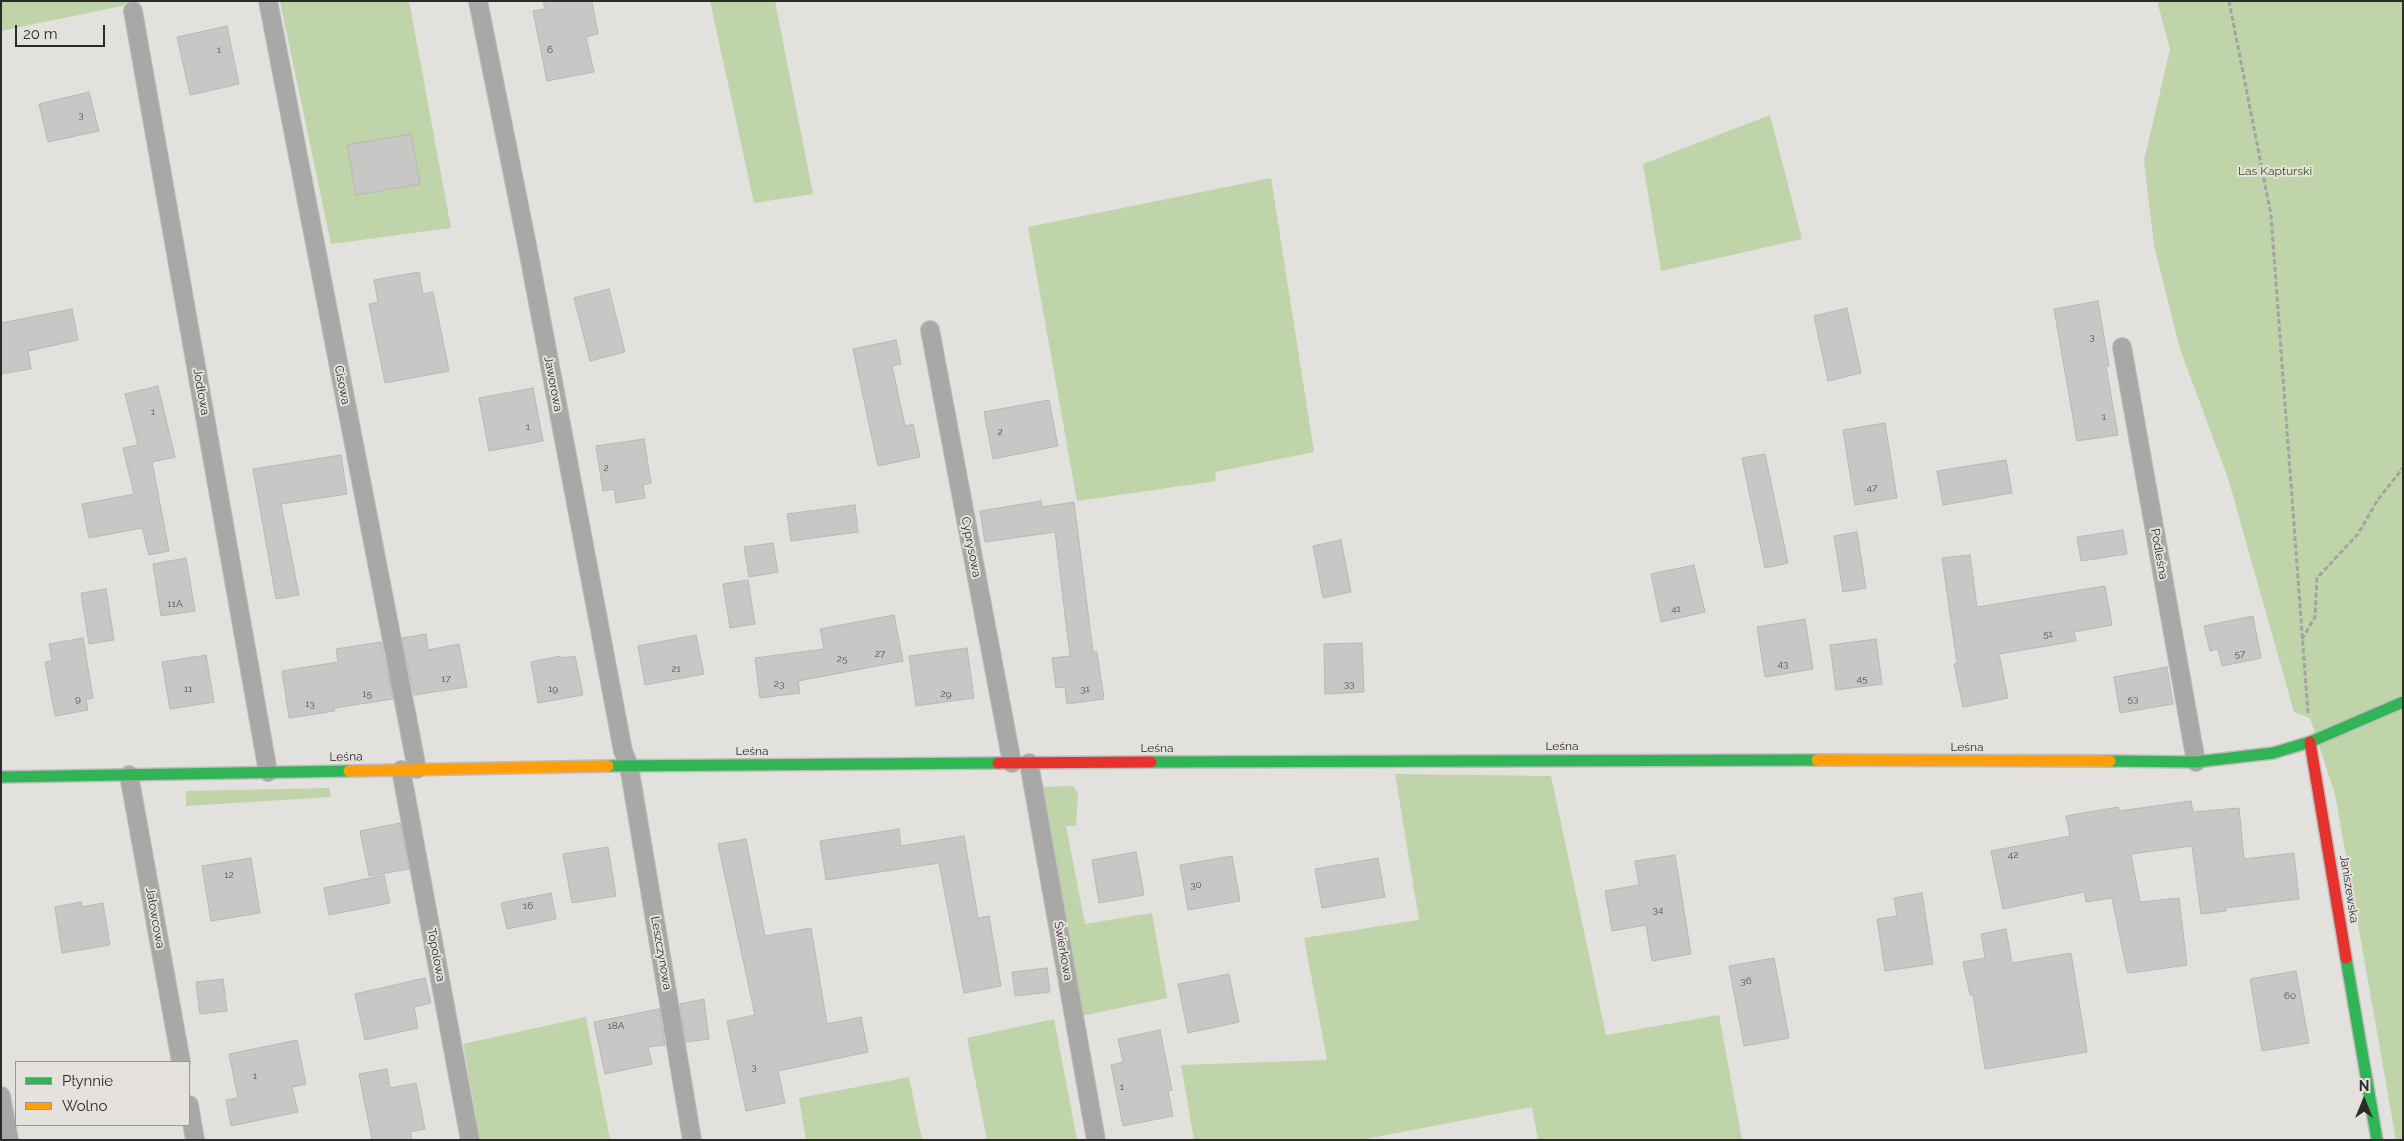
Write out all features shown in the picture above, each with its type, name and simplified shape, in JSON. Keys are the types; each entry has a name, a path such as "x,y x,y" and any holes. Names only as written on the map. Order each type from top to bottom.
{"street":[{"path":"2310,742 2403,702"},
{"name":"Leśna","path":"1,777 409,769 1021,763 1688,759 2196,762 2273,753 2310,742"},
{"name":"Janiszewska","path":"2310,742 2377,1140"}],"lane":[{"name":"Cisowa","path":"268,1 409,769"},
{"name":"Jaworowa","path":"478,1 535,284 623,751 629,766"},
{"name":"Jodłowa","path":"133,11 268,772"},
{"name":"Cyprysowa","path":"930,330 1021,763"},
{"name":"Podleśna","path":"2122,347 2196,762"},
{"name":"Świerkowa","path":"1021,763 1096,1140"},
{"name":"Leszczynowa","path":"629,766 692,1140"},
{"name":"Topolowa","path":"409,769 470,1140"},
{"name":"Jałowcowa","path":"128,775 181,1061"},
{"path":"1,1096 10,1140"},
{"path":"190,1111 195,1140"}],"path":[{"path":"2229,1 2271,215 2310,742"},
{"path":"2302,639 2315,617 2317,578 2358,534 2377,501 2403,468"}],"green space":[{"path":"1,1 146,1 1,31"},
{"path":"280,1 409,1 451,228 331,244"},
{"path":"710,1 775,1 813,194 754,203"},
{"name":"Las Kapturski","path":"2157,1 2403,1 2403,1140 2396,1140 2335,794 2310,718 2294,712 2228,478 2180,349 2154,245 2144,161 2170,49"},
{"path":"1770,115 1802,239 1661,271 1643,164"},
{"path":"1271,178 1314,452 1215,472 1216,481 1077,501 1028,227"},
{"path":"1395,774 1551,776 1606,1035 1719,1015 1742,1140 1538,1140 1532,1107 1360,1140 1194,1140 1181,1065 1327,1060 1304,938 1419,920"},
{"path":"1073,786 1078,793 1076,826 1066,826 1085,924 1152,913 1167,998 1081,1016 1038,787"},
{"path":"329,788 331,797 186,806 186,791"},
{"path":"586,1017 610,1140 480,1140 463,1044"},
{"path":"1054,1019 1077,1140 987,1140 967,1038"},
{"path":"909,1077 922,1140 806,1140 799,1098"}],"building":[{"path":"543,1 592,1 598,34 586,37 594,72 547,81 533,11 545,9"},
{"path":"227,26 239,84 190,95 177,37"},
{"path":"89,92 99,131 48,142 39,104"},
{"path":"411,134 420,184 356,195 347,145"},
{"path":"419,272 423,294 433,292 449,371 385,383 369,304 378,302 374,280"},
{"path":"609,289 625,352 590,361 574,298"},
{"path":"2098,301 2109,366 2106,367 2118,435 2077,441 2054,309"},
{"path":"1847,308 1861,373 1828,381 1814,316"},
{"path":"72,309 78,340 28,351 31,369 1,374 1,323"},
{"path":"896,340 901,364 892,366 905,426 913,424 920,457 878,466 853,349"},
{"path":"158,386 175,457 152,462 169,551 149,555 142,528 89,538 82,504 134,494 123,448 138,445 125,394"},
{"path":"533,388 543,441 489,451 479,398"},
{"path":"1049,400 1058,446 993,459 984,412"},
{"path":"1885,423 1897,498 1855,505 1843,430"},
{"path":"644,439 651,483 643,485 645,498 616,503 614,489 603,491 596,446"},
{"path":"1765,454 1788,563 1765,568 1742,458"},
{"path":"341,455 347,494 281,504 299,595 276,599 253,469"},
{"path":"2006,460 2012,493 1943,505 1937,471"},
{"path":"1041,501 1042,507 1074,502 1093,652 1097,652 1104,699 1067,704 1065,687 1056,688 1052,658 1070,656 1055,532 985,542 980,511"},
{"path":"855,505 858,532 791,541 787,514"},
{"path":"2123,530 2127,554 2081,561 2077,537"},
{"path":"1857,532 1866,588 1843,592 1834,536"},
{"path":"1341,540 1351,592 1323,598 1313,546"},
{"path":"773,543 778,572 749,577 744,547"},
{"path":"1970,555 1977,607 2105,586 2112,625 2074,632 2076,641 1999,654 2008,698 1963,707 1954,664 1957,663 1942,558"},
{"path":"186,558 195,611 161,616 153,564"},
{"path":"1694,565 1705,612 1661,622 1651,574"},
{"path":"748,580 755,624 730,628 723,584"},
{"path":"106,589 114,640 89,644 81,593"},
{"path":"894,615 903,661 798,681 800,693 760,698 755,658 824,649 820,629"},
{"path":"2253,616 2261,658 2222,666 2218,649 2210,651 2204,626"},
{"path":"1805,619 1813,669 1765,677 1757,627"},
{"path":"426,634 428,650 459,644 467,687 414,695 402,638"},
{"path":"696,635 704,674 645,685 638,646"},
{"path":"83,638 93,698 86,700 88,710 55,716 45,662 52,661 49,644"},
{"path":"1876,639 1882,684 1836,690 1830,645"},
{"path":"381,642 393,699 334,708 335,711 289,718 282,671 338,662 336,649"},
{"path":"1362,643 1364,692 1325,694 1324,644"},
{"path":"967,648 974,698 916,706 909,656"},
{"path":"206,655 214,702 170,709 162,662"},
{"path":"560,656 560,658 575,656 583,695 538,703 531,662"},
{"path":"2167,667 2173,704 2120,713 2114,677"},
{"path":"2191,801 2193,812 2239,808 2244,859 2294,853 2299,899 2225,908 2226,911 2201,914 2192,846 2131,854 2140,902 2179,898 2187,965 2130,973 2127,972 2112,898 2086,902 2084,892 2003,909 1991,851 2070,836 2066,816 2118,807 2119,811"},
{"path":"400,823 409,869 369,876 360,831"},
{"path":"899,829 901,846 964,836 978,918 989,916 1001,986 964,993 939,863 826,880 820,841"},
{"path":"746,839 765,936 811,928 827,1024 861,1017 868,1052 778,1071 785,1103 746,1111 727,1021 755,1015 718,844"},
{"path":"608,847 616,896 572,903 563,854"},
{"path":"1136,852 1144,895 1099,903 1092,860"},
{"path":"1675,855 1691,954 1652,961 1646,925 1612,931 1605,891 1639,885 1635,861"},
{"path":"1232,856 1240,901 1188,910 1180,865"},
{"path":"251,858 260,913 211,921 202,866"},
{"path":"1378,858 1385,897 1322,908 1315,869"},
{"path":"384,875 390,903 329,915 324,888"},
{"path":"551,893 556,919 507,929 501,903"},
{"path":"1922,893 1933,964 1885,971 1877,919 1897,916 1894,898"},
{"path":"81,902 82,907 103,903 110,945 62,953 55,907"},
{"path":"2006,929 2012,963 2071,953 2087,1052 1985,1069 1973,995 1970,995 1963,962 1985,958 1981,934"},
{"path":"1774,958 1789,1038 1744,1046 1729,966"},
{"path":"1047,968 1050,992 1015,996 1012,972"},
{"path":"2296,971 2309,1043 2262,1051 2250,979"},
{"path":"1229,974 1239,1022 1188,1033 1178,984"},
{"path":"425,978 431,1003 414,1007 418,1028 365,1040 355,994"},
{"path":"223,979 227,1011 200,1014 196,982"},
{"path":"704,999 709,1039 686,1042 680,1004"},
{"path":"659,1009 665,1045 648,1047 652,1064 605,1074 594,1022"},
{"path":"1160,1030 1172,1090 1168,1091 1173,1116 1123,1126 1111,1065 1123,1062 1118,1039"},
{"path":"297,1040 306,1084 292,1087 298,1112 231,1126 226,1100 238,1098 229,1054"},
{"path":"387,1069 390,1088 416,1083 425,1129 410,1132 412,1140 372,1140 359,1074"}],"traffic: fast":[{"path":"2110,761 2196,762 2273,753 2310,742 2403,702"},
{"path":"1151,762 1817,760"},
{"path":"608,766 998,763"},
{"path":"1,777 349,771"},
{"path":"2346,958 2377,1140"}],"traffic: slow":[{"path":"1817,760 2110,761"},
{"path":"349,771 608,766"}],"traffic: jam":[{"path":"2310,742 2346,958"},
{"path":"998,763 1151,762"}]}
